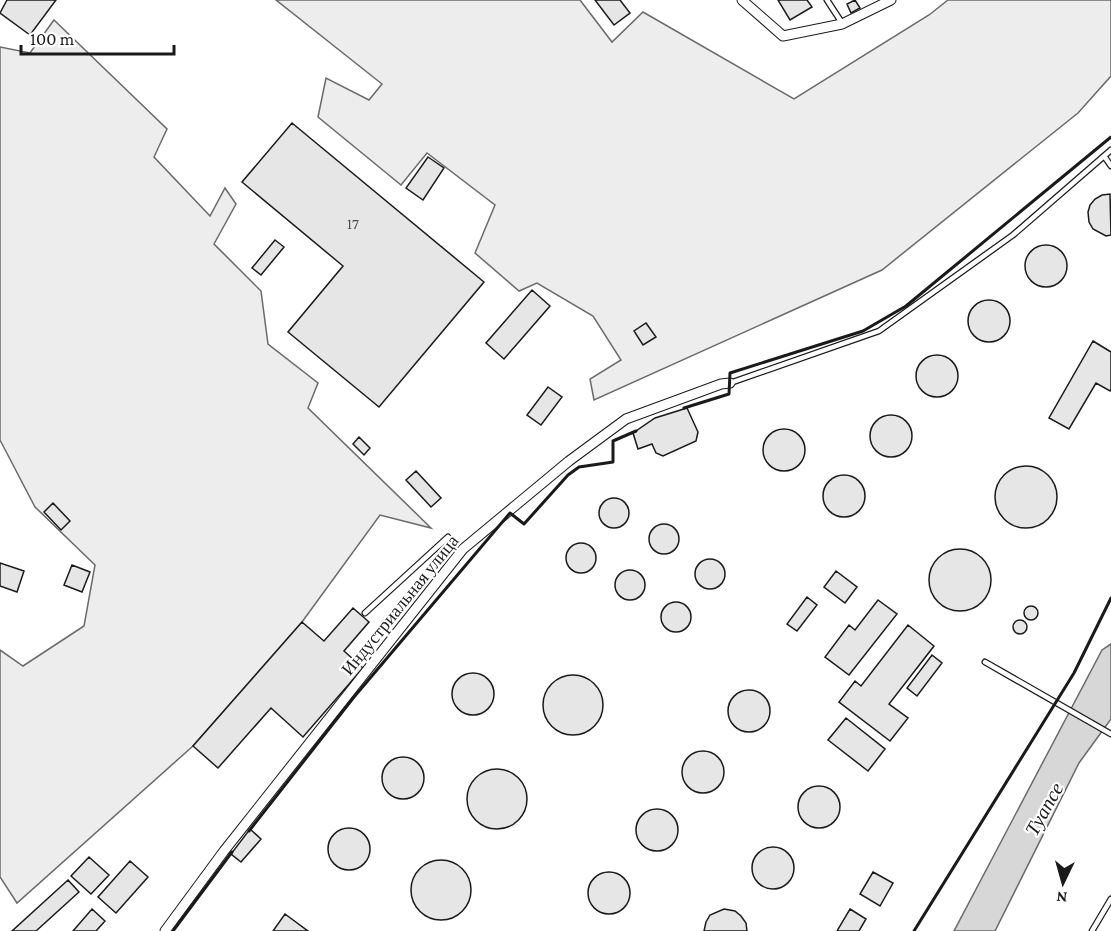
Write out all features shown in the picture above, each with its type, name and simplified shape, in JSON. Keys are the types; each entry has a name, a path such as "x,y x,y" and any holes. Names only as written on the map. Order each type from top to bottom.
{"street":[{"path":"742,0 783,36 842,24 891,0"},
{"name":"Индустриальная улица","path":"165,931 224,851 463,549 569,461 626,418 721,384 730,383"}],"lane":[{"path":"827,0 842,24"},
{"path":"730,383 879,331 1013,235 1111,150"},
{"path":"1104,156 1111,166"},
{"path":"365,613 448,537"},
{"path":"985,662 1111,734"},
{"path":"1092,931 1111,899"}],"shaded area":[{"path":"276,0 580,0 612,42 643,12 794,99 929,15 948,0 1111,0 1111,76 1078,113 882,270 594,400 590,379 621,360 593,316 537,283 519,291 475,253 495,205 427,153 401,185 318,117 326,78 369,100 382,84"},
{"path":"54,20 167,129 154,157 210,216 225,188 236,204 214,244 261,291 268,344 318,383 308,408 431,528 380,515 302,622 193,746 17,903 0,877 0,650 23,666 84,626 95,565 35,507 0,440 0,47 30,53"}],"water":[{"name":"Туапсе","path":"1111,644 1111,719 1079,763 995,931 954,931 1102,650"}],"building":[{"path":"7,0 56,0 30,35 0,13"},
{"path":"595,0 620,0 630,13 614,25"},
{"path":"778,0 807,0 812,7 790,20"},
{"path":"855,0 860,8 851,13 847,4"},
{"path":"292,123 484,282 379,407 288,332 343,266 242,182"},
{"path":"428,157 444,168 423,200 406,188"},
{"path":"1110,194 1111,235 1106,236 1093,229 1089,222 1088,212 1095,199"},
{"path":"275,240 284,247 261,275 252,268"},
{"path":"1046,245 1061,251 1067,266 1061,281 1046,287 1031,281 1025,266 1031,251"},
{"path":"532,290 550,306 504,359 486,343"},
{"path":"989,300 1004,306 1010,321 1004,336 989,342 974,336 968,321 974,306"},
{"path":"646,323 656,337 643,345 634,331"},
{"path":"1093,341 1111,352 1111,389 1110,391 1096,383 1069,429 1049,418"},
{"path":"937,355 952,361 958,376 952,391 937,397 922,391 916,376 922,361"},
{"path":"548,387 562,397 541,425 527,415"},
{"path":"687,408 698,432 696,441 663,456 656,453 652,444 638,449 633,433 655,418"},
{"path":"891,415 906,421 912,436 906,451 891,457 876,451 870,436 876,421"},
{"path":"784,429 799,435 805,450 799,465 784,471 769,465 763,450 769,435"},
{"path":"359,437 370,448 364,455 353,444"},
{"path":"1026,466 1043,471 1048,475 1052,480 1057,497 1052,514 1048,519 1043,523 1026,528 1009,523 1004,519 1000,514 995,497 1000,480 1004,475 1009,471"},
{"path":"416,471 441,498 431,507 406,480"},
{"path":"844,475 859,481 865,496 859,511 844,517 829,511 823,496 829,481"},
{"path":"614,498 625,502 629,513 625,524 614,528 603,524 599,513 603,502"},
{"path":"53,503 70,521 61,530 44,512"},
{"path":"664,524 675,528 679,539 675,550 664,554 653,550 649,539 653,528"},
{"path":"581,543 592,547 596,558 592,569 581,573 570,569 566,558 570,547"},
{"path":"960,549 977,554 982,558 986,563 991,580 986,597 982,602 977,606 960,611 943,606 938,602 934,597 929,580 934,563 938,558 943,554"},
{"path":"710,559 721,563 725,574 721,585 710,589 699,585 695,574 699,563"},
{"path":"0,563 24,571 17,592 0,586"},
{"path":"72,565 90,572 82,592 64,585"},
{"path":"630,570 641,574 645,585 641,596 630,600 619,596 615,585 619,574"},
{"path":"836,571 857,587 845,603 824,587"},
{"path":"807,597 817,605 797,631 787,624"},
{"path":"878,600 897,614 849,675 825,657 849,625 855,630"},
{"path":"676,602 687,606 691,617 687,628 676,632 665,628 661,617 665,606"},
{"path":"1028,606 1034,606 1038,613 1034,620 1028,620 1024,616 1024,610"},
{"path":"353,608 369,622 344,651 363,668 303,737 271,708 218,768 193,746 302,622 324,641"},
{"path":"1017,620 1023,620 1027,627 1023,634 1017,634 1013,630 1013,624"},
{"path":"908,625 934,646 889,704 908,718 890,741 839,702 855,681 861,686"},
{"path":"932,655 942,663 917,696 907,688"},
{"path":"473,673 488,679 494,694 488,709 473,715 458,709 452,694 458,679"},
{"path":"573,675 590,680 598,688 603,705 598,722 590,730 573,735 556,730 548,722 543,705 548,688 556,680"},
{"path":"749,690 757,691 764,696 769,703 769,719 764,726 757,731 749,732 741,731 734,726 729,719 728,711 729,703 734,696 741,691"},
{"path":"846,718 885,749 868,771 828,740"},
{"path":"703,751 711,752 718,757 723,764 723,780 718,787 711,792 703,793 695,792 688,787 683,780 682,772 683,764 688,757 695,752"},
{"path":"403,757 418,763 424,778 418,793 403,799 388,793 382,778 388,763"},
{"path":"497,769 514,774 522,782 527,799 522,816 514,824 497,829 480,824 472,816 467,799 472,782 480,774"},
{"path":"819,786 827,787 834,792 839,799 839,815 834,822 827,827 819,828 811,827 804,822 799,815 798,807 799,799 804,792 811,787"},
{"path":"657,809 665,810 672,815 677,822 677,838 672,845 665,850 657,851 649,850 642,845 637,838 636,830 637,822 642,815 649,810"},
{"path":"349,828 364,834 370,849 364,864 349,870 334,864 328,849 334,834"},
{"path":"250,829 261,839 241,862 231,854"},
{"path":"773,847 781,848 788,853 793,860 793,876 788,883 781,888 773,889 765,888 758,883 753,876 752,868 753,860 758,853 765,848"},
{"path":"89,857 109,875 91,894 71,876"},
{"path":"441,860 458,865 466,873 471,890 466,907 458,915 441,920 424,915 416,907 411,890 416,873 424,865"},
{"path":"130,861 148,877 116,913 98,897"},
{"path":"609,872 617,873 624,878 629,885 629,901 624,908 617,913 609,914 601,913 594,908 589,901 588,893 589,885 594,878 601,873"},
{"path":"873,872 893,883 880,906 860,894"},
{"path":"68,880 79,892 36,931 12,931"},
{"path":"92,909 105,921 96,931 73,931"},
{"path":"724,909 735,911 741,916 746,923 747,931 704,931 710,915"},
{"path":"850,909 866,919 859,931 837,931"},
{"path":"285,914 308,931 273,931"}],"wall":[{"path":"684,408 729,394 730,373 863,331 906,306 1111,137"},
{"path":"249,831 354,697 510,513 524,524 568,475 579,467 613,462 613,441 636,431"},
{"path":"914,931 1074,673 1111,598"},
{"path":"173,931 232,852"}]}
